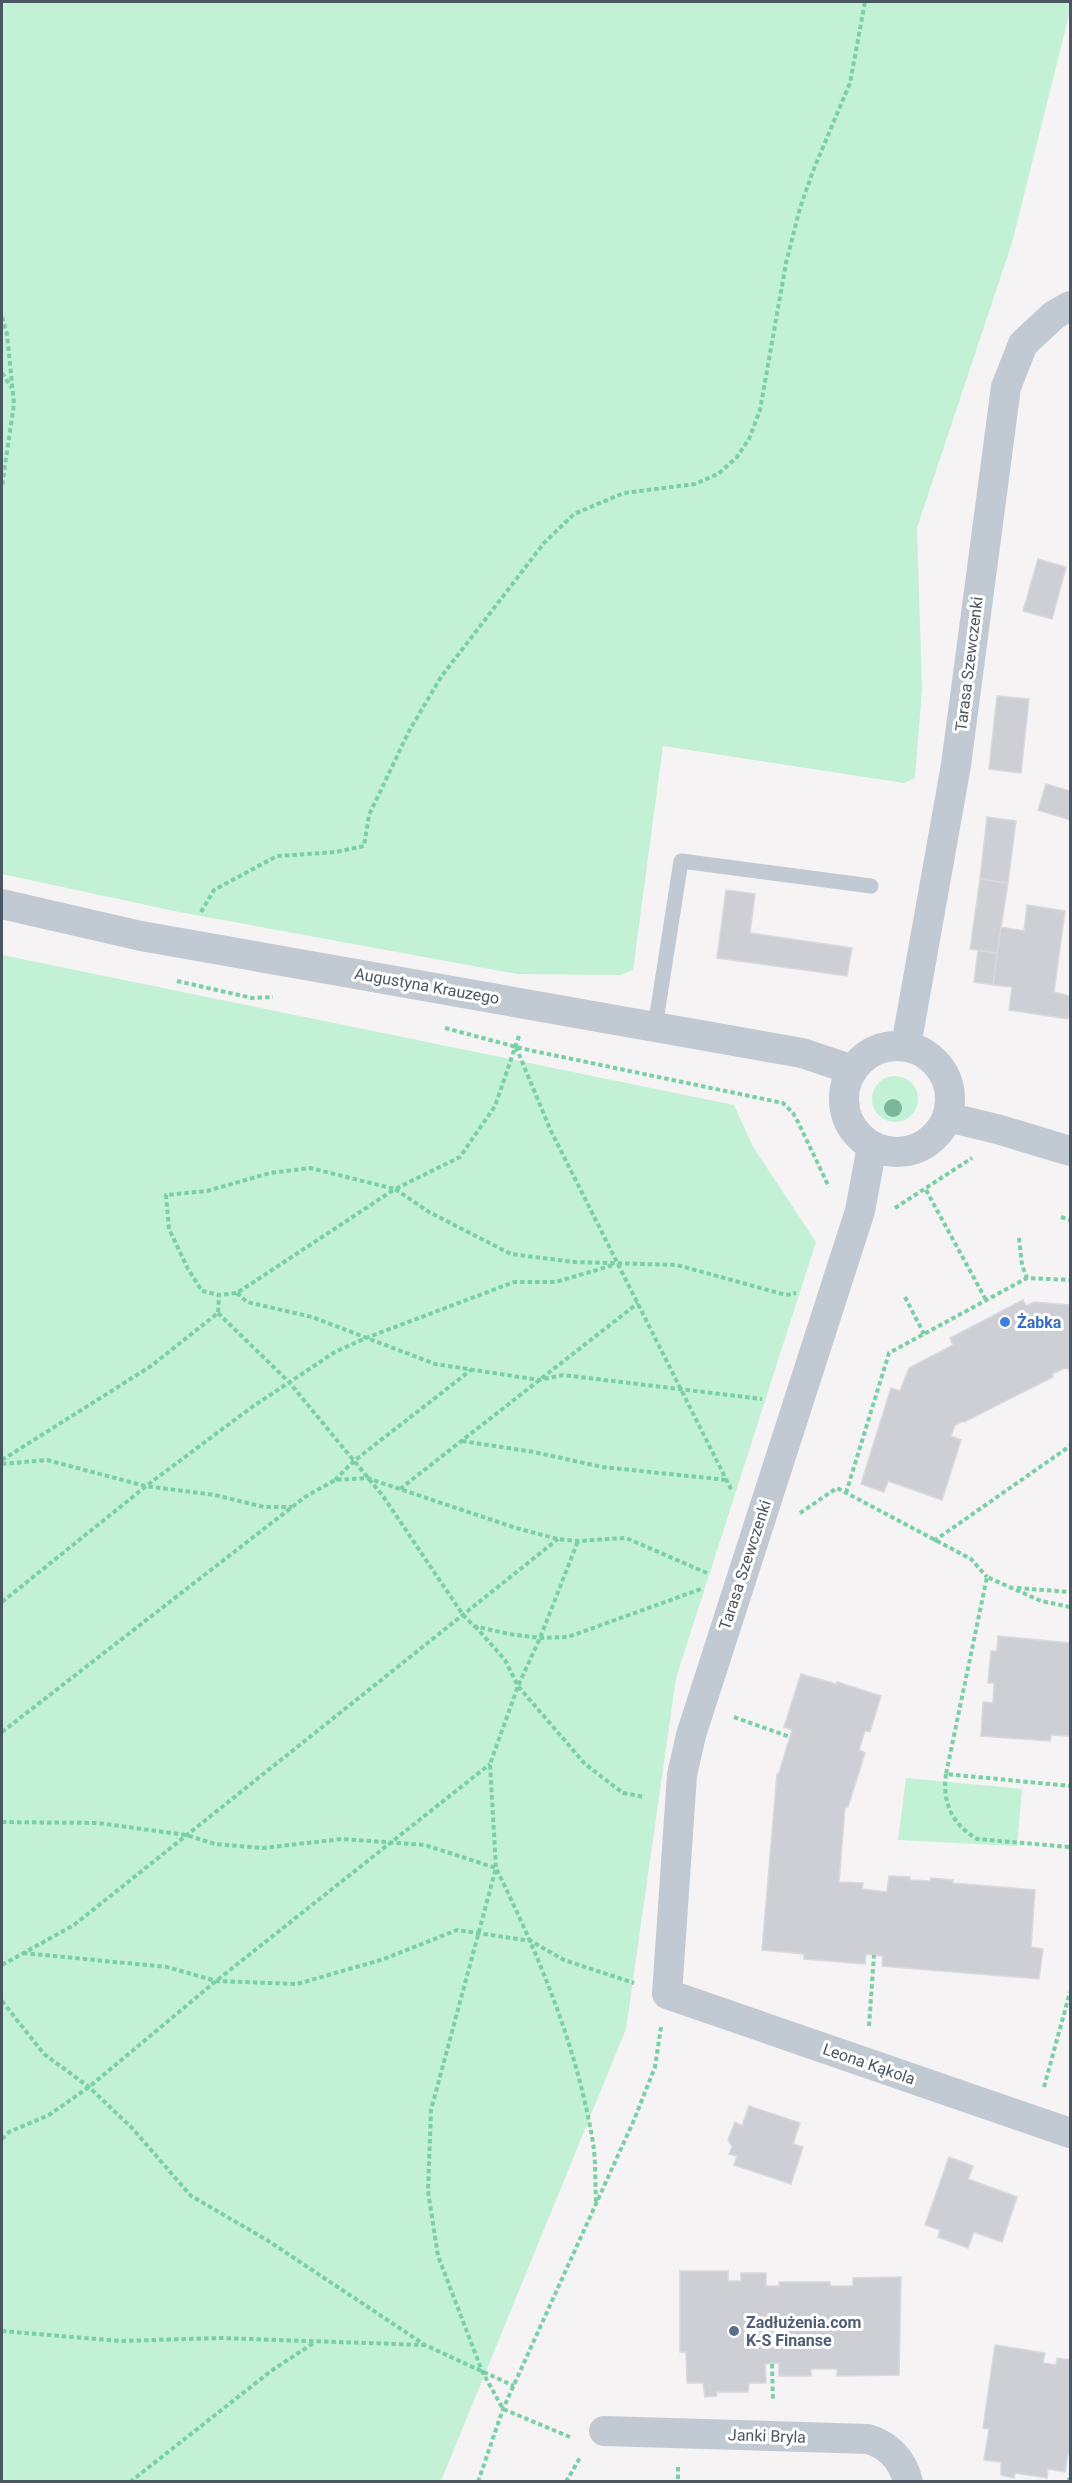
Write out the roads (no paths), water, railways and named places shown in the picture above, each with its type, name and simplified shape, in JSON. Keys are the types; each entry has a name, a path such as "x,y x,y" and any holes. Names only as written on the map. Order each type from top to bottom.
{"street":[{"name":"Tarasa Szewczenki","path":"906,1047 956,765 1006,387 1023,344 1054,315 1071,306"},
{"name":"Augustyna Krauzego","path":"2,904 141,936 802,1053 852,1070"},
{"path":"891,1046 906,1047 923,1053 938,1064 947,1081 950,1099 946,1117 938,1133 924,1144 908,1151 890,1151 873,1146 858,1135 846,1112 844,1103 846,1086 852,1070 863,1058 876,1050 891,1046"},
{"path":"946,1117 997,1129 1071,1151"},
{"name":"Tarasa Szewczenki","path":"667,1994 682,1775 691,1735 731,1584 753,1541 860,1211 873,1146"},
{"name":"Leona Kąkola","path":"667,1994 1071,2133"},
{"name":"Janki Bryla","path":"604,2431 868,2439 884,2444 896,2456 908,2481"}],"lane":[{"path":"655,1027 681,861 871,886"}],"place":[{"name":"Żabka","path":"1005,1322"},
{"name":"Zadłużenia.com K-S Finanse","path":"734,2331"}]}
